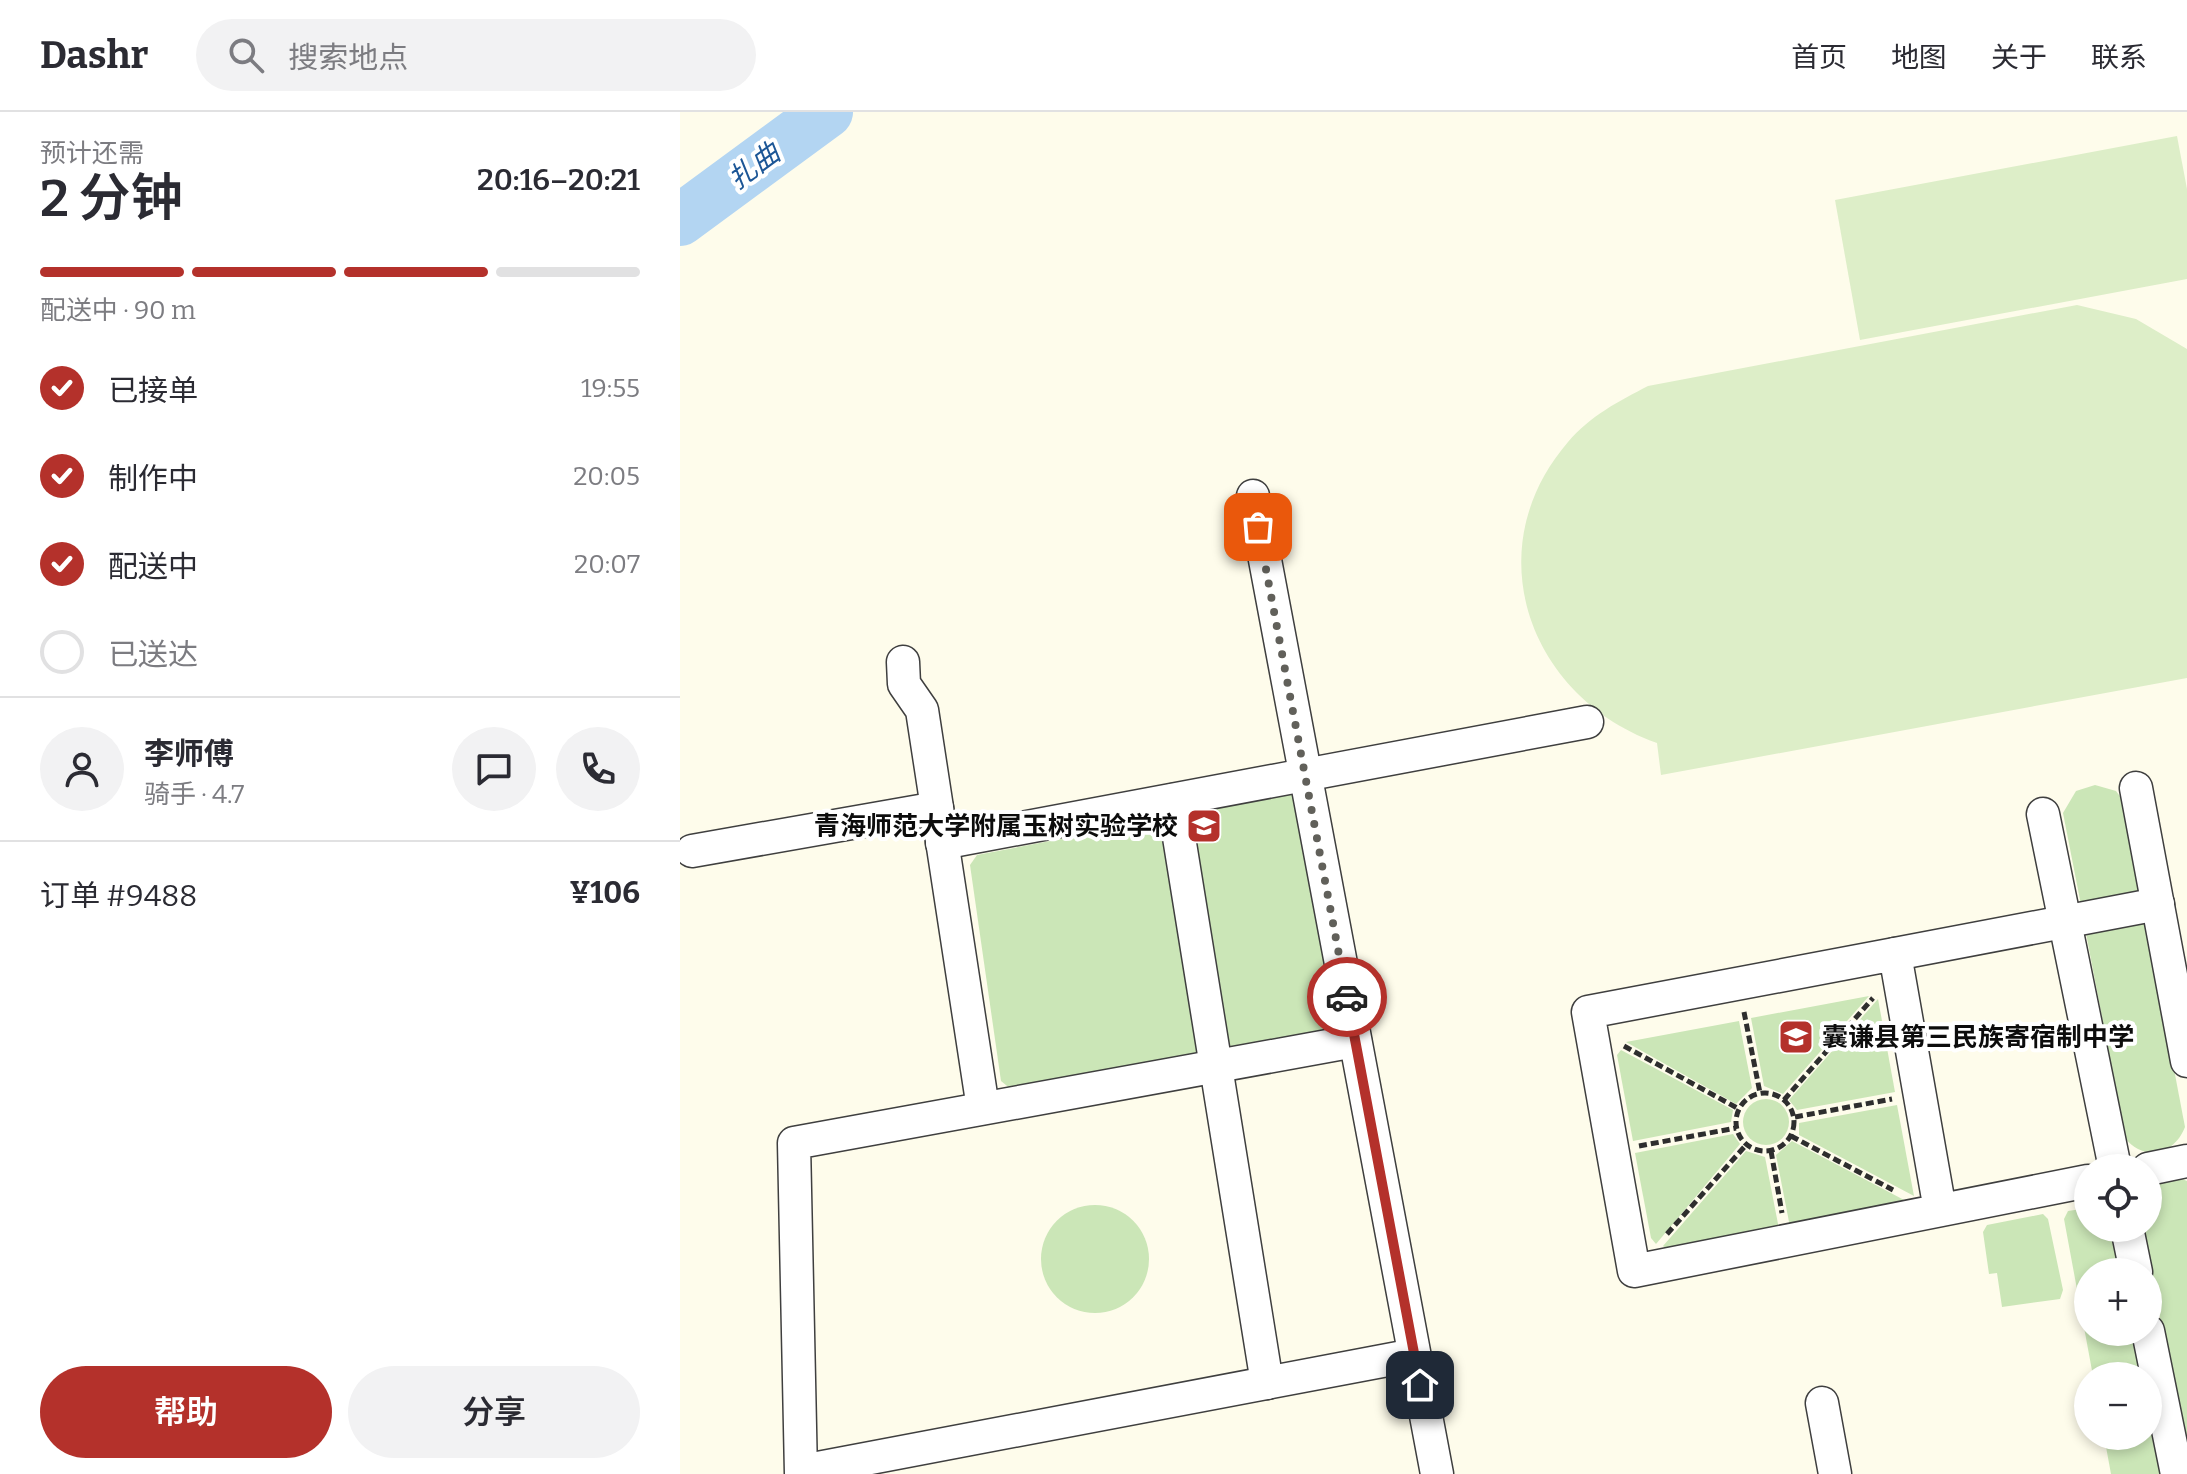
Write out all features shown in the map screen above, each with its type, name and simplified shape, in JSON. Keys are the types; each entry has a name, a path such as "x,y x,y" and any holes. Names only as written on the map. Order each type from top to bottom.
{"lane":[{"path":"1253,496 1437,1474"},
{"path":"903,662 904,684 922,710 983,1108"},
{"path":"942,843 1587,722"},
{"path":"2136,788 2185,1040"},
{"path":"1173,800 1267,1383"},
{"path":"692,851 937,808"},
{"path":"2043,814 2112,1154"},
{"path":"2074,1184 1634,1271 1588,1012 1739,984 1896,963 2065,922 2158,904"},
{"path":"1896,963 1936,1211"},
{"path":"1355,1041 794,1143 802,1472 1414,1355"},
{"path":"2162,1166 2187,1161"},
{"path":"2151,1346 2177,1474"},
{"path":"1822,1403 1835,1474"}],"path":[{"path":"1784,1100 1896,963"},
{"path":"1739,984 1760,1093"},
{"path":"1591,1028 1739,1109"},
{"path":"1772,1093 1784,1100 1795,1117 1791,1136 1781,1147 1771,1151 1759,1152 1746,1145 1736,1128 1739,1109 1749,1097 1772,1093"},
{"path":"1795,1117 1919,1094"},
{"path":"1613,1151 1736,1128"},
{"path":"1791,1136 1936,1211"},
{"path":"1665,1236 1746,1145"},
{"path":"1771,1151 1787,1240"}],"green space":[{"path":"2177,136 2187,189 2187,279 1860,340 1835,200"},
{"path":"2077,305 2136,319 2187,349 2187,678 1661,775 1657,743 1613,721 1576,692 1548,656 1530,616 1522,573 1525,528 1540,484 1568,442 1605,410 1648,386"},
{"path":"2095,785 2116,791 2122,799 2140,893 2081,905 2063,813 2076,791"},
{"path":"1295,794 1343,1027 1220,1048 1183,812"},
{"path":"1170,818 1206,1053 1012,1090 1001,1081 970,865 977,855"},
{"path":"2145,917 2185,1127 2174,1144 2158,1152 2141,1150 2125,1138 2085,928"},
{"path":"1869,996 1783,1094 1764,1086 1751,1018"},
{"path":"1878,999 1895,1092 1797,1110 1789,1100"},
{"path":"1739,1021 1752,1088 1736,1104 1626,1042"},
{"path":"1621,1050 1733,1110 1731,1122 1633,1141 1617,1055"},
{"path":"1766,1099 1782,1106 1789,1122 1782,1138 1766,1145 1750,1138 1743,1122 1750,1106"},
{"path":"1897,1105 1914,1196 1799,1135 1799,1123"},
{"path":"1733,1134 1740,1144 1656,1244 1651,1238 1635,1153"},
{"path":"1792,1141 1906,1201 1790,1227 1776,1155"},
{"path":"1746,1151 1765,1157 1779,1229 1667,1250 1663,1246"},
{"path":"2175,1176 2187,1181 2187,1460 2162,1328 2162,1258 2149,1258 2146,1242 2162,1242 2162,1180"},
{"path":"1095,1205 1116,1209 1133,1221 1145,1238 1149,1259 1145,1280 1133,1297 1116,1309 1095,1313 1074,1309 1057,1297 1045,1280 1041,1259 1045,1238 1057,1221 1074,1209"},
{"path":"2074,1210 2074,1242 2120,1242 2122,1258 2074,1258 2074,1273 2064,1219 2068,1211"},
{"path":"2043,1214 2048,1219 2063,1290 2060,1299 2002,1307 1997,1273 1989,1274 1983,1232 1987,1225"},
{"path":"2087,1346 2140,1346 2142,1362 2090,1362"},
{"path":"2107,1450 2159,1450 2164,1474 2111,1474"}],"waterway":[{"name":"扎曲","path":"680,220 827,112"}],"way so far":[{"path":"1258,527 1347,997"}],"place":[{"name":"青海师范大学附属玉树实验学校","path":"1204,826"},
{"name":"囊谦县第三民族寄宿制中学","path":"1796,1037"}],"route":[{"path":"1347,997 1420,1385"}]}
